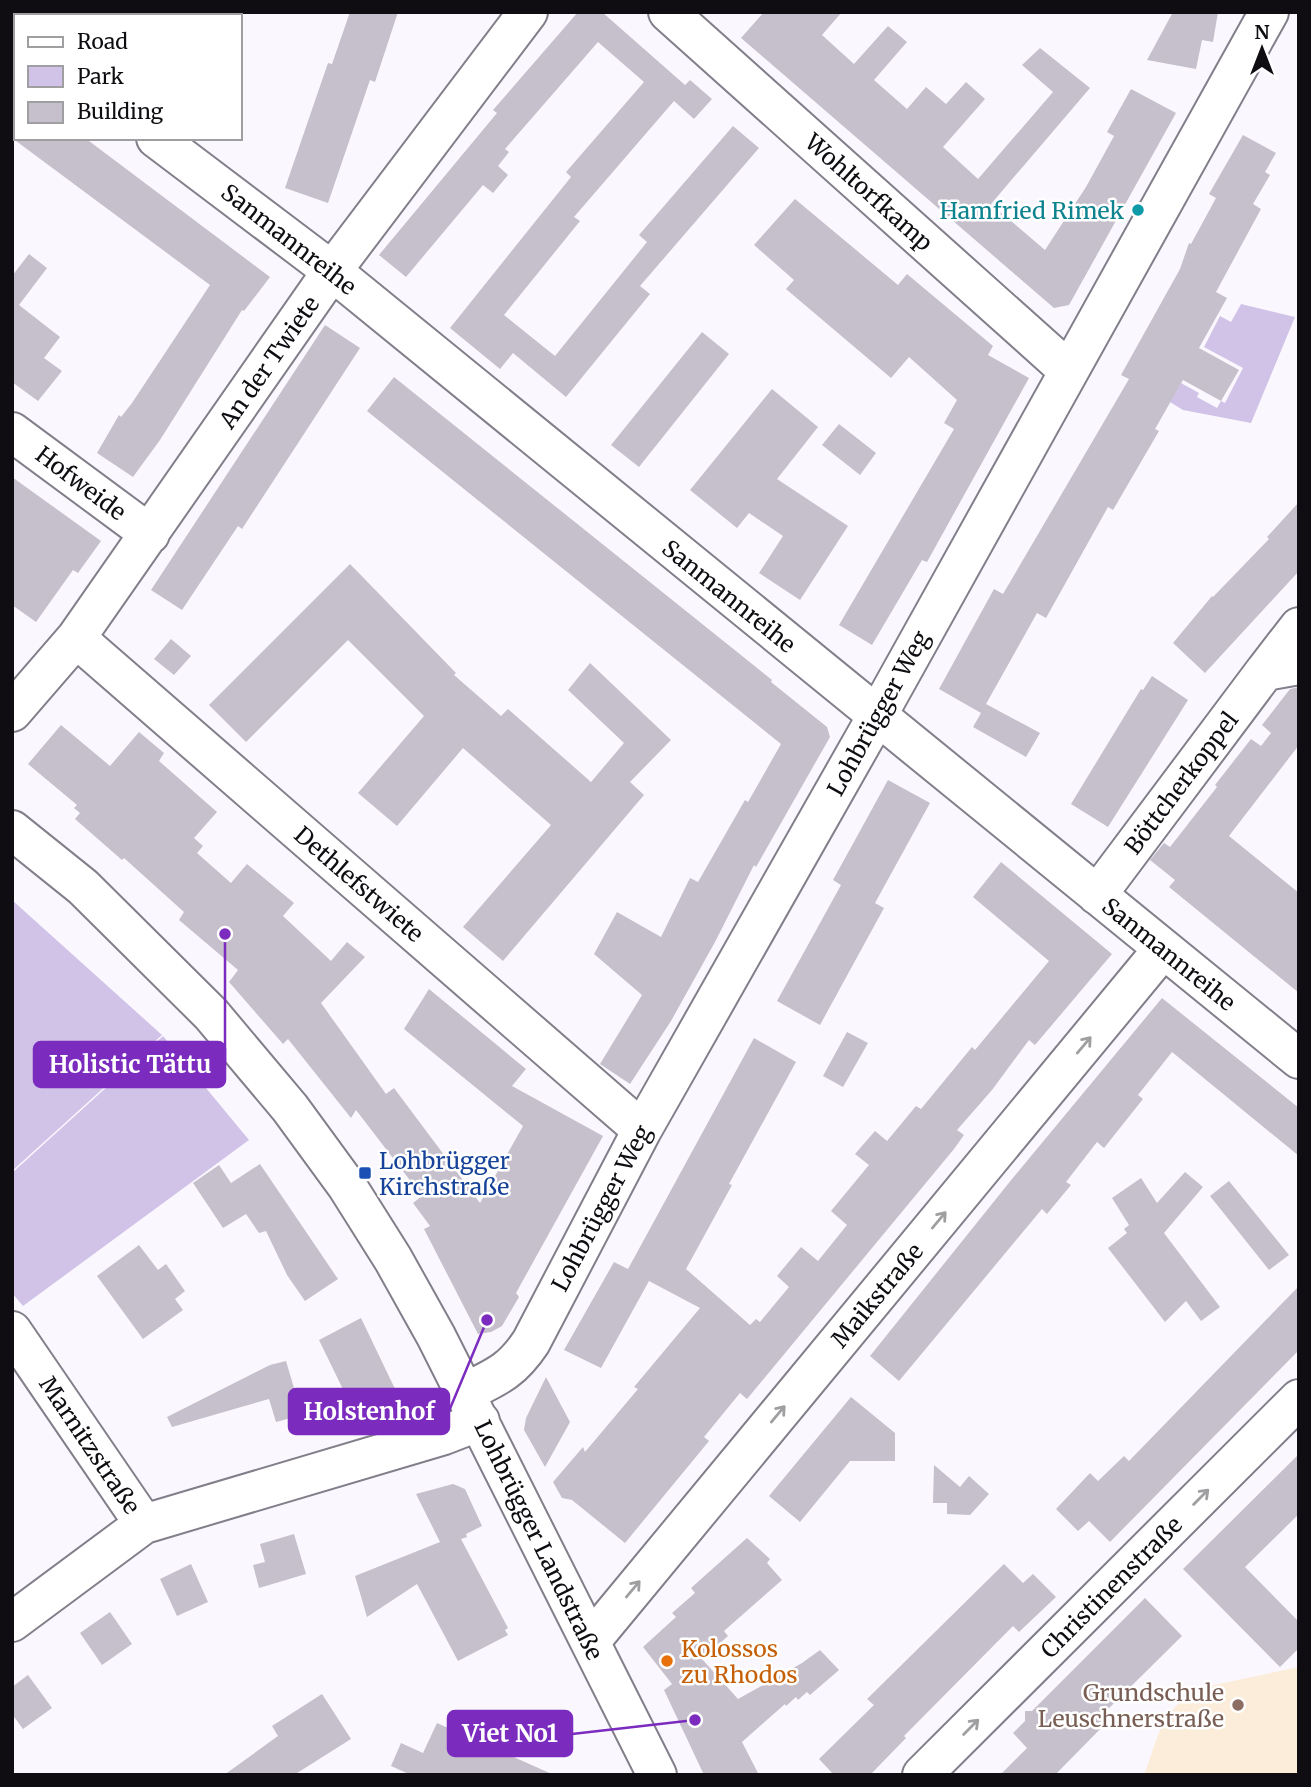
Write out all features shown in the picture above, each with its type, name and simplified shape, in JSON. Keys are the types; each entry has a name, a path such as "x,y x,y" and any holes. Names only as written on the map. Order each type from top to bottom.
{"street":[{"name":"An der Twiete","path":"12,712 76,638 332,271 528,12"},
{"name":"Wohltorfkamp","path":"668,12 1069,371"},
{"name":"Lohbrügger Weg","path":"473,1407 500,1376 518,1361 537,1331 642,1130 877,716 1269,12"},
{"name":"Sanmannreihe","path":"159,140 332,271 1299,1059"},
{"name":"Hofweide","path":"12,432 150,534"},
{"name":"Böttcherkoppel","path":"1097,895 1282,668 1299,627"},
{"name":"Dethlefstwiete","path":"76,638 642,1130"},
{"name":"Lohbrügger Landstraße","path":"12,830 83,887 191,994 290,1108 347,1186 393,1259 473,1407 657,1775"},
{"name":"Maikstraße","path":"590,1642 1163,949"},
{"name":"Marnitzstraße","path":"12,1331 144,1524"},
{"name":"Christinenstraße","path":"922,1775 1299,1399"},
{"path":"12,1622 144,1524 444,1435 473,1407"}],"shaded area":[{"name":"Grundschule Leuschnerstraße","path":"1299,1667 1299,1775 1144,1775 1163,1721 1190,1690"}],"green space":[{"path":"1241,304 1295,317 1251,423 1183,410 1170,402 1181,383 1199,393 1197,397 1217,408 1221,401 1225,403 1243,368 1204,347 1220,316 1231,322"},
{"path":"12,900 162,1035 12,1171"},
{"path":"163,1036 249,1140 23,1306 12,1293 12,1173"}],"building":[{"path":"350,12 398,12 375,82 370,80 328,203 285,188 328,63 332,64"},
{"path":"578,12 602,12 685,85 690,80 712,99 694,119 674,101 574,217 580,221 504,315 555,356 647,242 639,235 733,126 759,148 640,286 650,294 566,397 513,353 500,369 450,328 571,177 566,172 644,82 598,42 505,149 509,152 498,166 508,175 493,193 483,185 406,277 379,255 497,113 493,110"},
{"path":"764,12 842,12 822,35 854,64 888,26 907,42 874,80 907,109 926,87 946,104 966,82 985,99 943,147 978,179 1053,92 1022,65 1040,48 1090,88 991,204 1045,250 1086,187 1114,136 1107,132 1131,89 1176,113 1069,305 1054,308 741,38"},
{"path":"1173,12 1218,12 1213,42 1202,40 1196,69 1147,60"},
{"path":"1243,135 1276,153 1265,172 1270,175 1253,204 1261,209 1216,292 1227,298 1199,348 1239,370 1221,401 1183,380 1155,429 1159,431 1113,510 1108,507 1046,618 1037,613 986,704 1040,733 1026,757 973,727 981,713 939,689 994,589 1003,594 1129,379 1121,375 1180,269 1189,243 1191,244 1216,198 1209,194"},
{"path":"15,140 88,140 270,277 244,311 242,310 160,440 133,477 97,453 119,415 121,417 132,403 210,285"},
{"path":"795,199 898,285 907,274 993,346 988,355 1029,378 927,562 922,560 872,645 839,625 954,429 944,423 957,400 909,357 891,378 786,289 794,280 754,245"},
{"path":"29,254 47,268 19,305 60,337 44,358 62,371 38,401 12,382 12,276"},
{"path":"325,325 360,348 242,529 238,526 182,610 151,590"},
{"path":"702,332 729,354 639,467 611,445"},
{"path":"394,377 827,727 830,737 756,867 754,865 671,1021 630,1084 600,1064 642,995 594,954 617,912 661,937 690,878 698,882 781,744 367,411"},
{"path":"772,389 818,427 777,479 848,526 800,600 759,573 783,536 749,513 737,528 690,490"},
{"path":"839,424 876,453 860,475 822,445"},
{"path":"12,477 101,541 78,573 73,570 36,622 12,605"},
{"path":"1299,502 1299,571 1205,673 1173,643 1212,596 1269,539 1267,537"},
{"path":"350,564 456,673 454,675 501,716 508,709 591,782 624,743 568,690 590,663 671,740 630,782 644,795 503,961 463,927 551,825 463,748 397,826 358,793 424,716 348,640 246,742 209,705"},
{"path":"171,639 191,656 174,675 154,659"},
{"path":"1152,676 1188,700 1108,827 1071,804 1141,689 1143,690"},
{"path":"1299,687 1299,745 1229,836 1299,893 1299,993 1169,887 1175,880 1150,860 1164,843 1170,847 1251,739 1261,746 1271,733 1262,725 1290,689"},
{"path":"61,725 110,766 139,732 164,753 159,761 217,812 194,838 203,846 197,853 231,883 247,864 294,903 283,916 331,961 347,942 365,957 321,1003 386,1094 394,1088 480,1203 523,1126 404,1029 429,989 526,1069 512,1086 603,1136 516,1293 519,1297 502,1326 491,1332 478,1334 424,1229 430,1226 413,1203 422,1196 356,1110 351,1118 288,1039 283,1044 229,982 238,970 179,920 184,912 124,858 122,860 75,819 80,813 74,808 77,805 28,764"},
{"path":"888,780 930,803 875,903 884,908 820,1025 777,1001 841,885 833,880"},
{"path":"1001,862 1112,954 1035,1045 1029,1040 992,1090 957,1130 964,1135 954,1149 747,1399 740,1393 704,1437 709,1441 625,1543 572,1500 562,1498 553,1482 583,1447 585,1452 638,1389 634,1387 700,1308 649,1281 601,1368 564,1350 614,1262 628,1269 754,1038 796,1062 686,1269 750,1325 756,1319 760,1322 789,1287 777,1276 801,1247 818,1261 847,1225 831,1211 869,1165 855,1154 875,1131 887,1141 916,1106 921,1109 972,1047 975,1050 1049,961 973,897"},
{"path":"1162,998 1299,1108 1299,1156 1172,1052 1138,1095 1143,1099 1104,1148 1097,1142 1066,1182 1071,1185 1047,1214 1042,1209 899,1381 870,1356"},
{"path":"847,1032 868,1043 843,1087 823,1076"},
{"path":"260,1164 338,1279 305,1301 287,1275 266,1231 259,1233 246,1214 223,1228 193,1183 219,1165 231,1183"},
{"path":"1185,1172 1203,1187 1164,1233 1220,1307 1201,1321 1186,1301 1165,1322 1108,1248 1127,1233 1124,1229 1129,1225 1112,1198 1141,1178 1157,1203"},
{"path":"1229,1181 1289,1255 1269,1270 1210,1196"},
{"path":"139,1245 158,1270 166,1264 185,1291 175,1299 183,1310 143,1339 97,1276"},
{"path":"1299,1286 1299,1350 1110,1542 1089,1521 1078,1531 1056,1509 1090,1473 1098,1481 1124,1456 1129,1461"},
{"path":"361,1318 396,1391 390,1402 355,1414 319,1340"},
{"path":"286,1361 302,1415 276,1422 269,1399 172,1427 167,1417 270,1365"},
{"path":"546,1377 570,1422 545,1467 524,1430 526,1418"},
{"path":"851,1397 895,1433 895,1461 850,1461 800,1522 769,1496"},
{"path":"1299,1454 1299,1514 1245,1567 1299,1622 1299,1648 1280,1667 1183,1569"},
{"path":"934,1465 960,1487 969,1476 989,1494 970,1515 947,1514 947,1503 933,1503"},
{"path":"453,1484 465,1489 482,1526 461,1539 508,1628 505,1630 508,1635 458,1661 417,1584 367,1617 355,1576 440,1542 416,1494"},
{"path":"294,1534 306,1574 259,1588 253,1565 265,1562 260,1544"},
{"path":"747,1538 770,1559 767,1563 782,1580 724,1631 728,1636 702,1659 738,1699 820,1650 839,1670 810,1695 807,1692 798,1700 796,1697 786,1706 785,1704 742,1742 759,1775 704,1775 664,1690 672,1684 643,1647 676,1617 672,1613 695,1593 691,1588"},
{"path":"191,1564 208,1602 177,1616 160,1579"},
{"path":"1004,1564 1023,1583 1033,1574 1056,1597 1019,1632 1013,1626 904,1736 906,1738 870,1775 834,1775 819,1759 874,1705 867,1699"},
{"path":"1145,1598 1182,1636 1103,1714 1109,1720 1055,1775 1000,1775 1027,1748 1013,1733 1025,1721 1025,1711 1032,1711"},
{"path":"110,1612 132,1644 102,1665 80,1633"},
{"path":"28,1675 52,1708 23,1729 12,1714 12,1687"},
{"path":"322,1694 351,1739 294,1775 224,1775 278,1736 272,1726"},
{"path":"437,1723 554,1775 411,1775 391,1766 401,1743 423,1753"}],"place":[{"name":"Hamfried Rimek","path":"1138,210"},
{"name":"Holistic Tättu","path":"225,934"},
{"name":"Lohbrügger Kirchstraße","path":"365,1173"},
{"name":"Holstenhof","path":"487,1320"},
{"name":"Kolossos zu Rhodos","path":"667,1661"},
{"name":"Grundschule Leuschnerstraße","path":"1238,1705"},
{"name":"Viet No1","path":"695,1720"}]}
